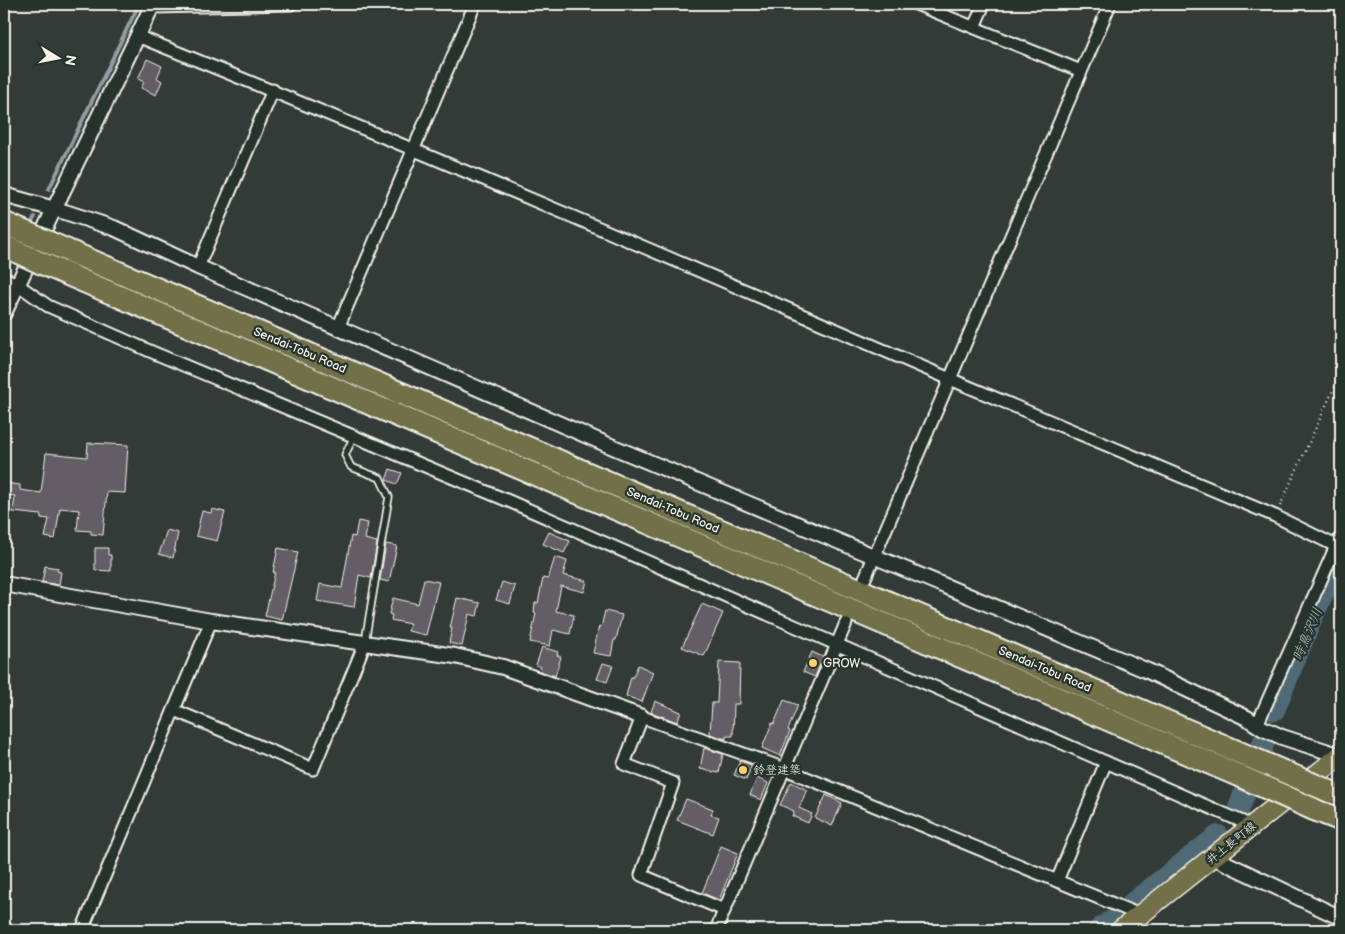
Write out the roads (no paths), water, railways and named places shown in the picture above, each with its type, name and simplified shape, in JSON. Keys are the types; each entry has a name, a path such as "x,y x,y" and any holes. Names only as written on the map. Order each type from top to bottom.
{"highway":[{"name":"Sendai-Tobu Road","path":"4,223 1336,795"},
{"name":"Sendai-Tobu Road","path":"4,246 1341,820"}],"main road":[{"name":"井土長町線","path":"1121,930 1341,756"}],"street":[{"path":"4,313 152,5 292,4"},
{"path":"338,328 475,4"},
{"path":"916,4 1081,71"},
{"path":"974,28 984,4"},
{"path":"865,578 1110,4"},
{"path":"137,36 273,90 680,262 1339,544 1257,725"},
{"path":"198,268 273,90"},
{"path":"4,196 54,208 114,228 198,268 606,444 1148,671 1247,718 1282,737 1341,756"},
{"path":"4,278 17,284 48,306 152,352 520,506 1252,826"},
{"path":"4,584 211,621 455,656 503,667 785,769 1140,915"},
{"path":"82,930 211,621"},
{"path":"716,930 846,623"},
{"path":"174,710 313,769 365,643"},
{"path":"642,717 624,764 673,783 641,875 724,910"},
{"path":"1057,881 1106,762"},
{"path":"1213,858 1341,918"}],"lane":[{"path":"354,436 345,455 351,466 380,478 388,497 365,643"}],"waterway":[{"path":"49,189 139,4"},
{"path":"31,223 35,217"},
{"name":"時鳥沢川","path":"1274,710 1310,622 1339,558"},
{"name":"時鳥沢川","path":"1239,808 1265,739"},
{"name":"時鳥沢川","path":"1133,903 1218,836"},
{"name":"時鳥沢川","path":"1099,930 1110,922"}],"place":[{"name":"GROW","path":"813,663"},
{"name":"鈴登建築","path":"743,770"}]}
